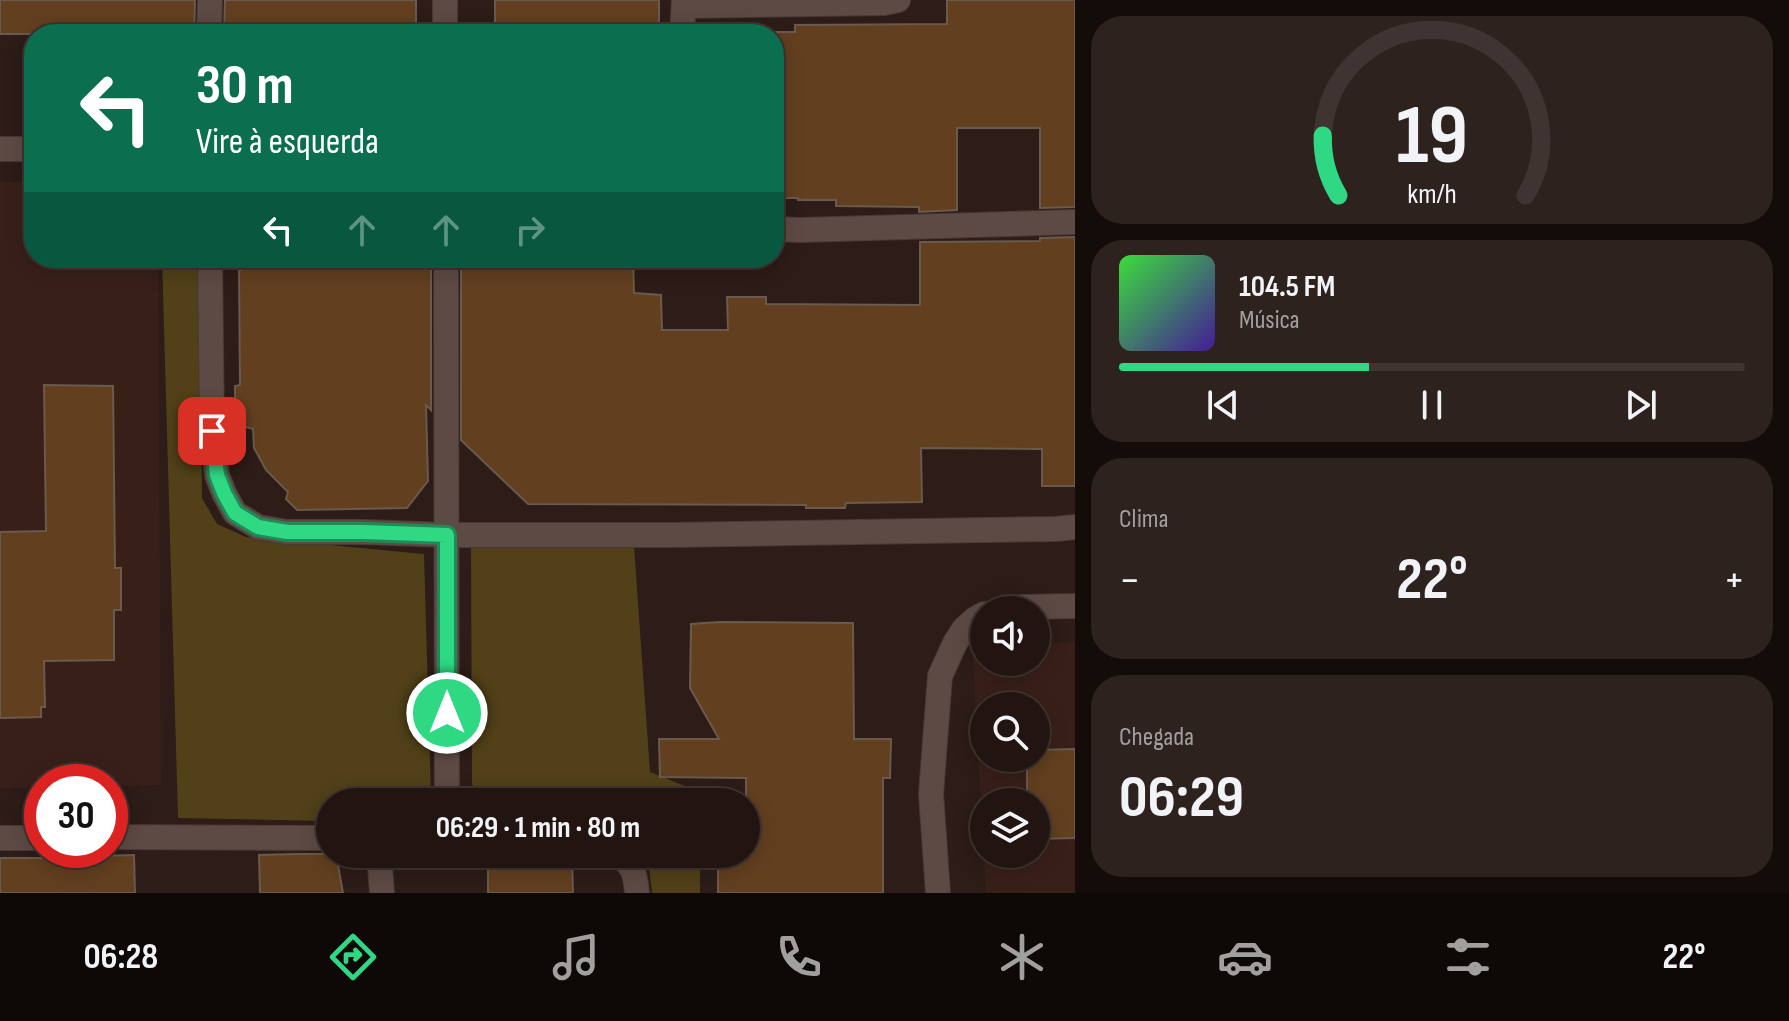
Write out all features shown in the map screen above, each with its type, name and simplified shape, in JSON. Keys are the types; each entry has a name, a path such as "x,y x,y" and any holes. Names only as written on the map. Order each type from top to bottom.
{"street":[{"path":"209,24 210,0"},
{"path":"445,0 445,24"},
{"path":"683,24 684,3 884,3 898,0"},
{"path":"0,149 24,149"},
{"path":"784,229 1075,222"},
{"path":"210,268 217,475 235,513 258,527 287,532 447,535 671,535 1075,527"},
{"path":"446,268 447,788"},
{"path":"1050,606 1075,606"},
{"path":"938,893 931,794 940,676 955,643 970,624"},
{"path":"128,837 316,838"},
{"path":"0,838 24,838"},
{"path":"380,868 382,893"},
{"path":"632,868 636,873 637,893"}],"shaded area":[{"path":"0,182 24,182 24,268 158,268 161,785 128,786 128,764 24,764 24,787 0,788"},
{"path":"162,268 200,268 202,498 217,524 246,537 424,554 431,788 316,788 316,821 178,818"},
{"path":"471,538 634,546 650,772 690,788 475,788 472,784"},
{"path":"1075,642 1075,893 986,893 985,868 1050,868 1050,788 980,788 979,772 1050,772 1050,692 975,692 974,676 1050,676 1050,643"},
{"path":"649,868 700,868 700,893 652,893"}],"building":[{"path":"0,0 195,0 194,24 24,24 24,34 0,34"},
{"path":"225,0 416,0 416,24 224,24"},
{"path":"495,0 659,0 659,24 495,24"},
{"path":"947,0 1075,0 1075,207 1040,208 1040,128 957,128 957,210 919,212 919,207 836,206 836,200 784,198 784,32 795,32 795,25 947,24"},
{"path":"1075,237 1075,486 1042,486 1042,449 921,448 922,502 846,503 845,508 806,508 806,505 528,504 461,440 461,268 633,268 634,293 661,295 662,330 728,330 727,297 766,297 766,304 920,305 920,242 1040,241 1040,238"},
{"path":"431,268 431,410 426,405 428,481 407,508 297,510 286,499 288,492 266,470 254,448 253,429 235,424 235,386 240,385 241,270"},
{"path":"44,385 113,386 115,568 121,568 121,610 114,610 114,660 44,661 45,707 41,707 41,717 0,718 0,532 46,531"},
{"path":"853,623 854,739 891,739 890,778 883,778 883,893 718,893 718,868 760,868 760,788 746,788 746,778 660,777 659,739 719,739 690,688 691,624"},
{"path":"1075,749 1075,838 1050,839 1050,788 1027,788 1027,772 1050,772 1050,750"},
{"path":"316,854 316,868 339,868 343,893 260,893 259,855"},
{"path":"128,855 134,855 135,893 0,893 0,858 24,858 24,868 128,868"},
{"path":"488,868 572,868 573,893 488,893"}],"route":[{"path":"212,431 217,475 224,493 235,513 258,527 287,532 447,535 447,713"}]}
